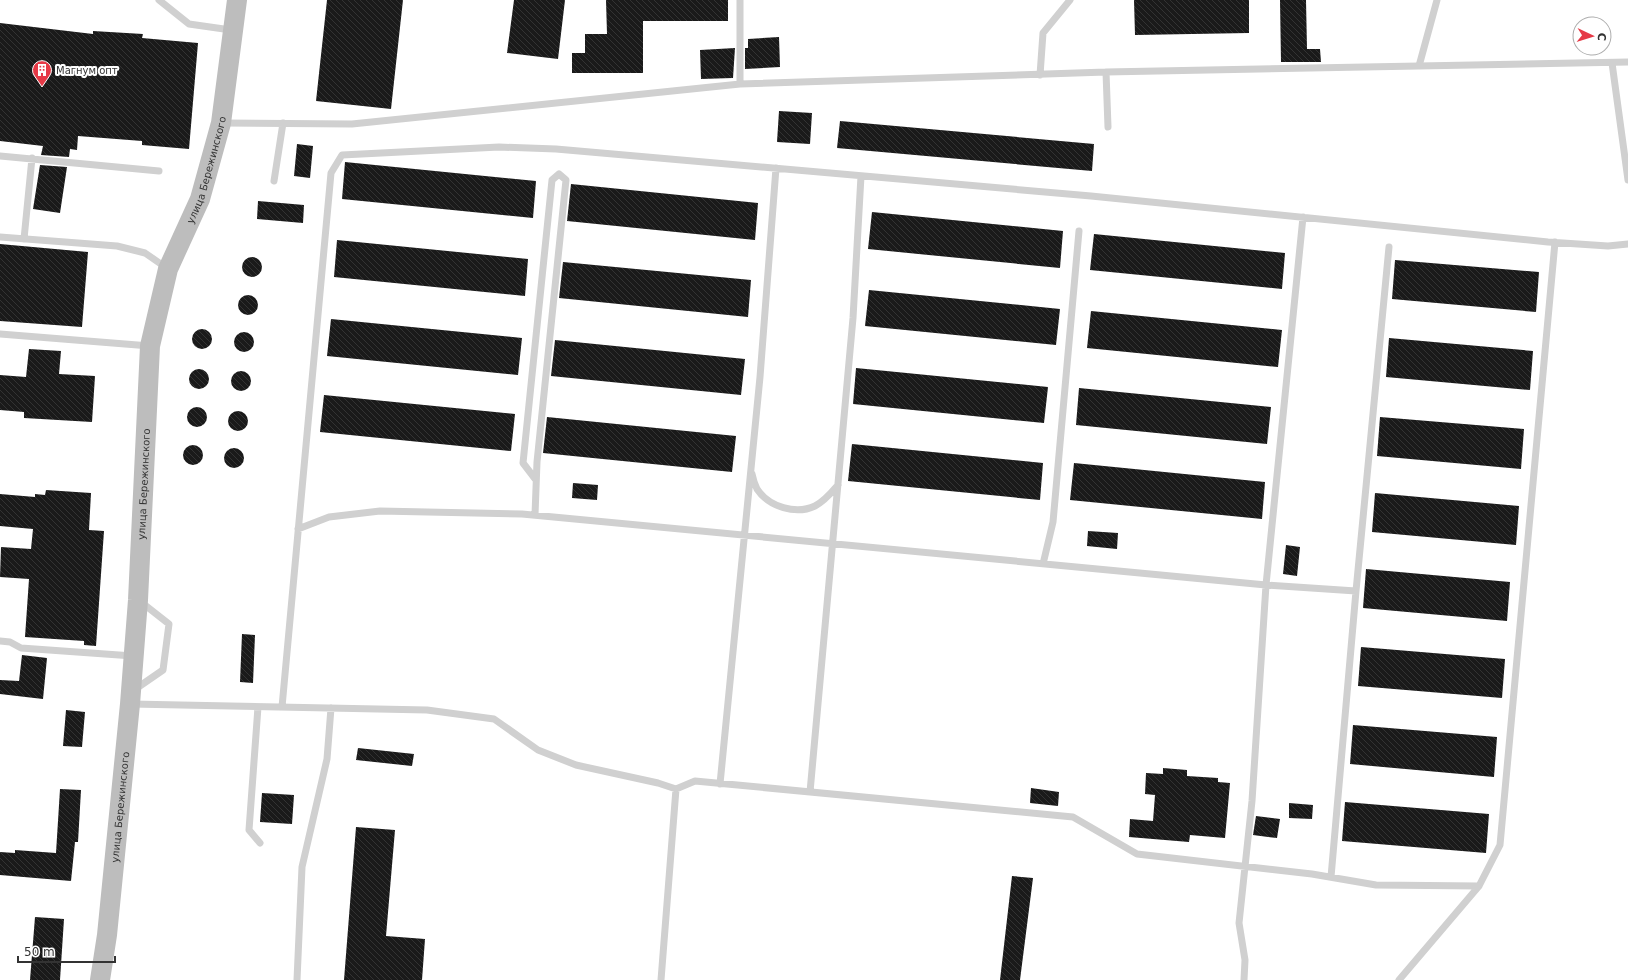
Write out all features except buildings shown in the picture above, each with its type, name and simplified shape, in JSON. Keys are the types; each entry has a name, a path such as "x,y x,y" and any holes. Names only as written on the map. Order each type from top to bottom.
{"main road":[{"name":"улица Бережинского","path":"100,980 107,935 138,600 150,346 168,269 200,199 221,124 237,0"}],"lane":[{"path":"159,0 189,24 233,31"},
{"path":"740,0 740,84"},
{"path":"1040,75 1043,33 1070,0"},
{"path":"1419,66 1437,0"},
{"path":"221,124 352,124 740,84 1106,72 1628,62"},
{"path":"1612,63 1628,180"},
{"path":"1106,72 1108,127"},
{"path":"274,181 283,123"},
{"path":"282,707 331,173 342,155 498,147 556,149 1091,196 1555,242 1608,246 1628,244"},
{"path":"0,156 159,170"},
{"path":"24,239 32,158"},
{"path":"720,784 751,472 776,168"},
{"path":"535,515 536,480 566,180 559,174 552,180 523,463 536,480"},
{"path":"810,792 853,318 861,176"},
{"path":"1244,980 1245,960 1239,923 1252,800 1266,585 1303,217"},
{"path":"1043,564 1053,522 1079,231"},
{"path":"0,237 117,246 145,253 168,269"},
{"path":"1400,980 1479,886 1500,845 1555,242"},
{"path":"1331,878 1356,591 1389,247"},
{"path":"0,334 150,346"},
{"path":"751,472 757,488 770,502 782,508 797,510 815,506 827,498 838,485"},
{"path":"298,529 329,517 380,511 535,515 1266,585 1356,591"},
{"path":"130,698 164,670 169,624 138,600"},
{"path":"0,641 10,642 22,648 133,656"},
{"path":"130,698 258,707 426,710 494,719 538,750 576,765 658,783 676,789 695,781 1073,817 1137,854 1245,866 1376,885 1479,886"},
{"path":"258,707 250,830 260,843"},
{"path":"297,980 302,867 327,759 331,708"},
{"path":"662,980 676,789"}],"place":[{"name":"Магнум опт","path":"42,87"}]}
